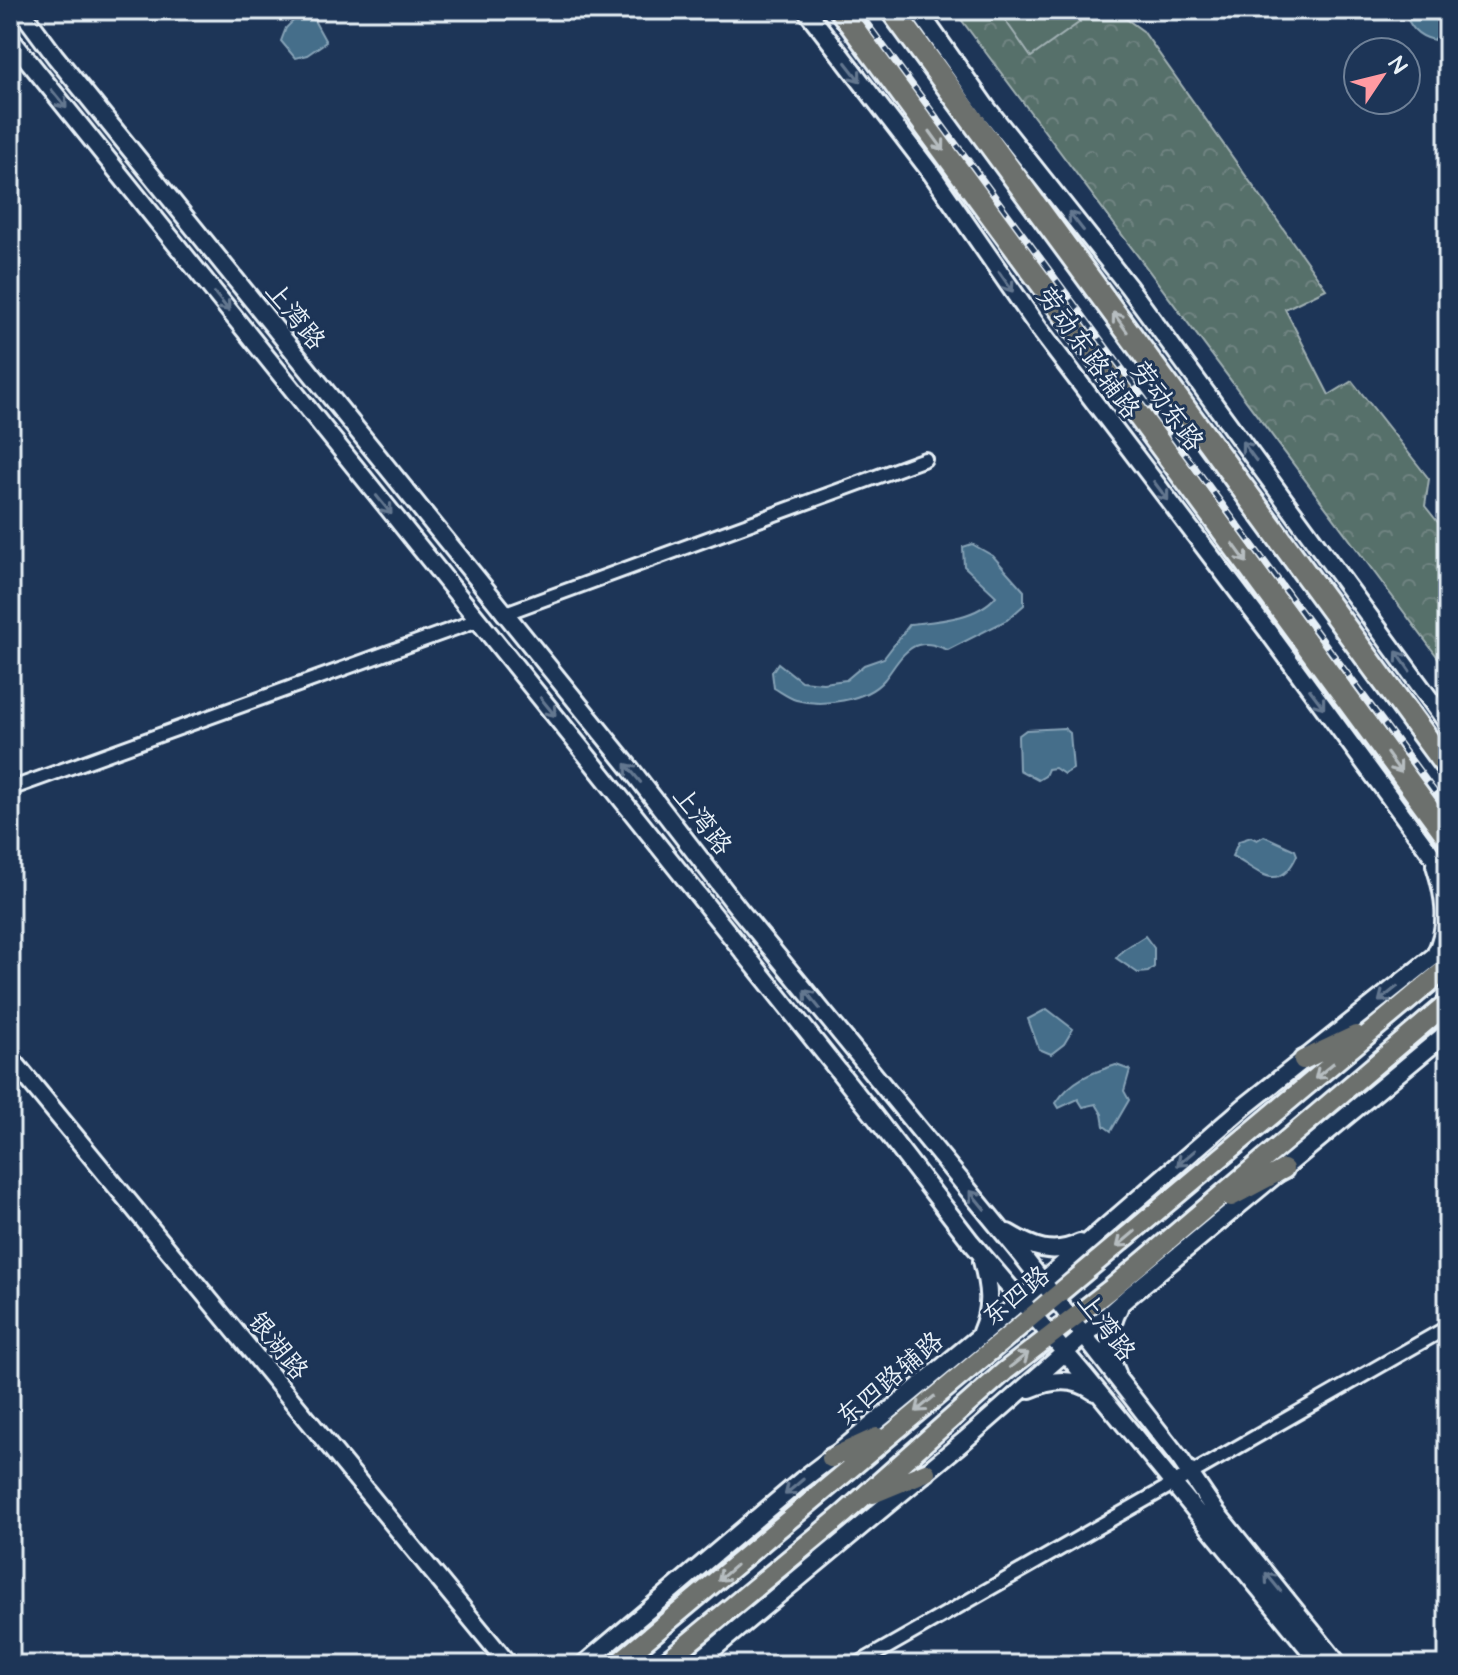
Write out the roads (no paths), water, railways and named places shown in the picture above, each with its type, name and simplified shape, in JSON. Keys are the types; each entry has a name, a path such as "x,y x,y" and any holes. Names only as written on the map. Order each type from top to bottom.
{"highway":[{"name":"劳动东路","path":"841,10 1448,836"},
{"name":"劳动东路","path":"892,10 1448,768"}],"main road":[{"name":"上湾路","path":"21,10 503,614 996,1224 1190,1474 1216,1512 1339,1665"},
{"name":"劳动东路辅路","path":"806,10 932,174 1051,346 1448,877"},
{"path":"918,10 987,108 1128,286 1448,724"},
{"name":"上湾路","path":"10,38 872,1113 971,1242 1322,1665"},
{"path":"1425,846 1435,865 1444,902 1441,962"},
{"name":"东四路辅路","path":"583,1665 980,1336 1303,1060 1441,962 1448,945"},
{"name":"东四路","path":"616,1665 1405,1003 1441,962"},
{"name":"东四路","path":"662,1665 859,1500 947,1421 1153,1253 1448,1003"},
{"path":"1303,1060 1380,1024"},
{"path":"694,1665 926,1472 1122,1302 1448,1032"},
{"name":"银湖路","path":"10,1057 509,1665"},
{"name":"银湖路","path":"10,1072 496,1665"},
{"path":"1200,1213 1284,1169"},
{"path":"996,1224 1032,1246 1056,1251 1095,1235"},
{"path":"953,1380 980,1336 989,1308 982,1261 971,1242"},
{"path":"1127,1393 1111,1361 1111,1325 1153,1253"},
{"path":"1014,1397 1058,1380 1080,1383 1101,1396"},
{"path":"831,1458 897,1428"},
{"path":"859,1500 926,1472"}],"street":[{"path":"503,614 925,459"},
{"path":"10,789 478,620"},
{"path":"856,1665 1448,1327"}],"water":[{"path":"1403,10 1448,10 1448,23 1434,40 1414,30"},
{"path":"302,12 310,13 326,42 307,55 295,58 281,41 286,28"},
{"path":"972,544 993,556 1024,591 1024,605 1007,620 948,650 930,644 913,647 876,687 855,697 831,702 807,702 793,699 774,688 772,672 778,663 801,681 823,683 846,680 864,665 884,658 910,624 956,618 988,604 996,596 964,566 963,547"},
{"path":"1064,728 1070,733 1073,769 1064,774 1055,768 1048,769 1045,776 1038,780 1019,770 1018,736 1026,730"},
{"path":"1264,836 1295,850 1297,855 1283,874 1275,877 1259,873 1232,856 1239,841 1251,837 1257,840"},
{"path":"1145,936 1154,948 1154,967 1148,972 1138,973 1116,958"},
{"path":"1047,1009 1073,1029 1064,1044 1051,1054 1039,1049 1028,1019"},
{"path":"1116,1065 1130,1070 1124,1091 1129,1100 1111,1131 1104,1126 1096,1104 1083,1107 1078,1099 1059,1108 1056,1103 1075,1083"}],"railway":[{"path":"857,10 1448,810"}]}
